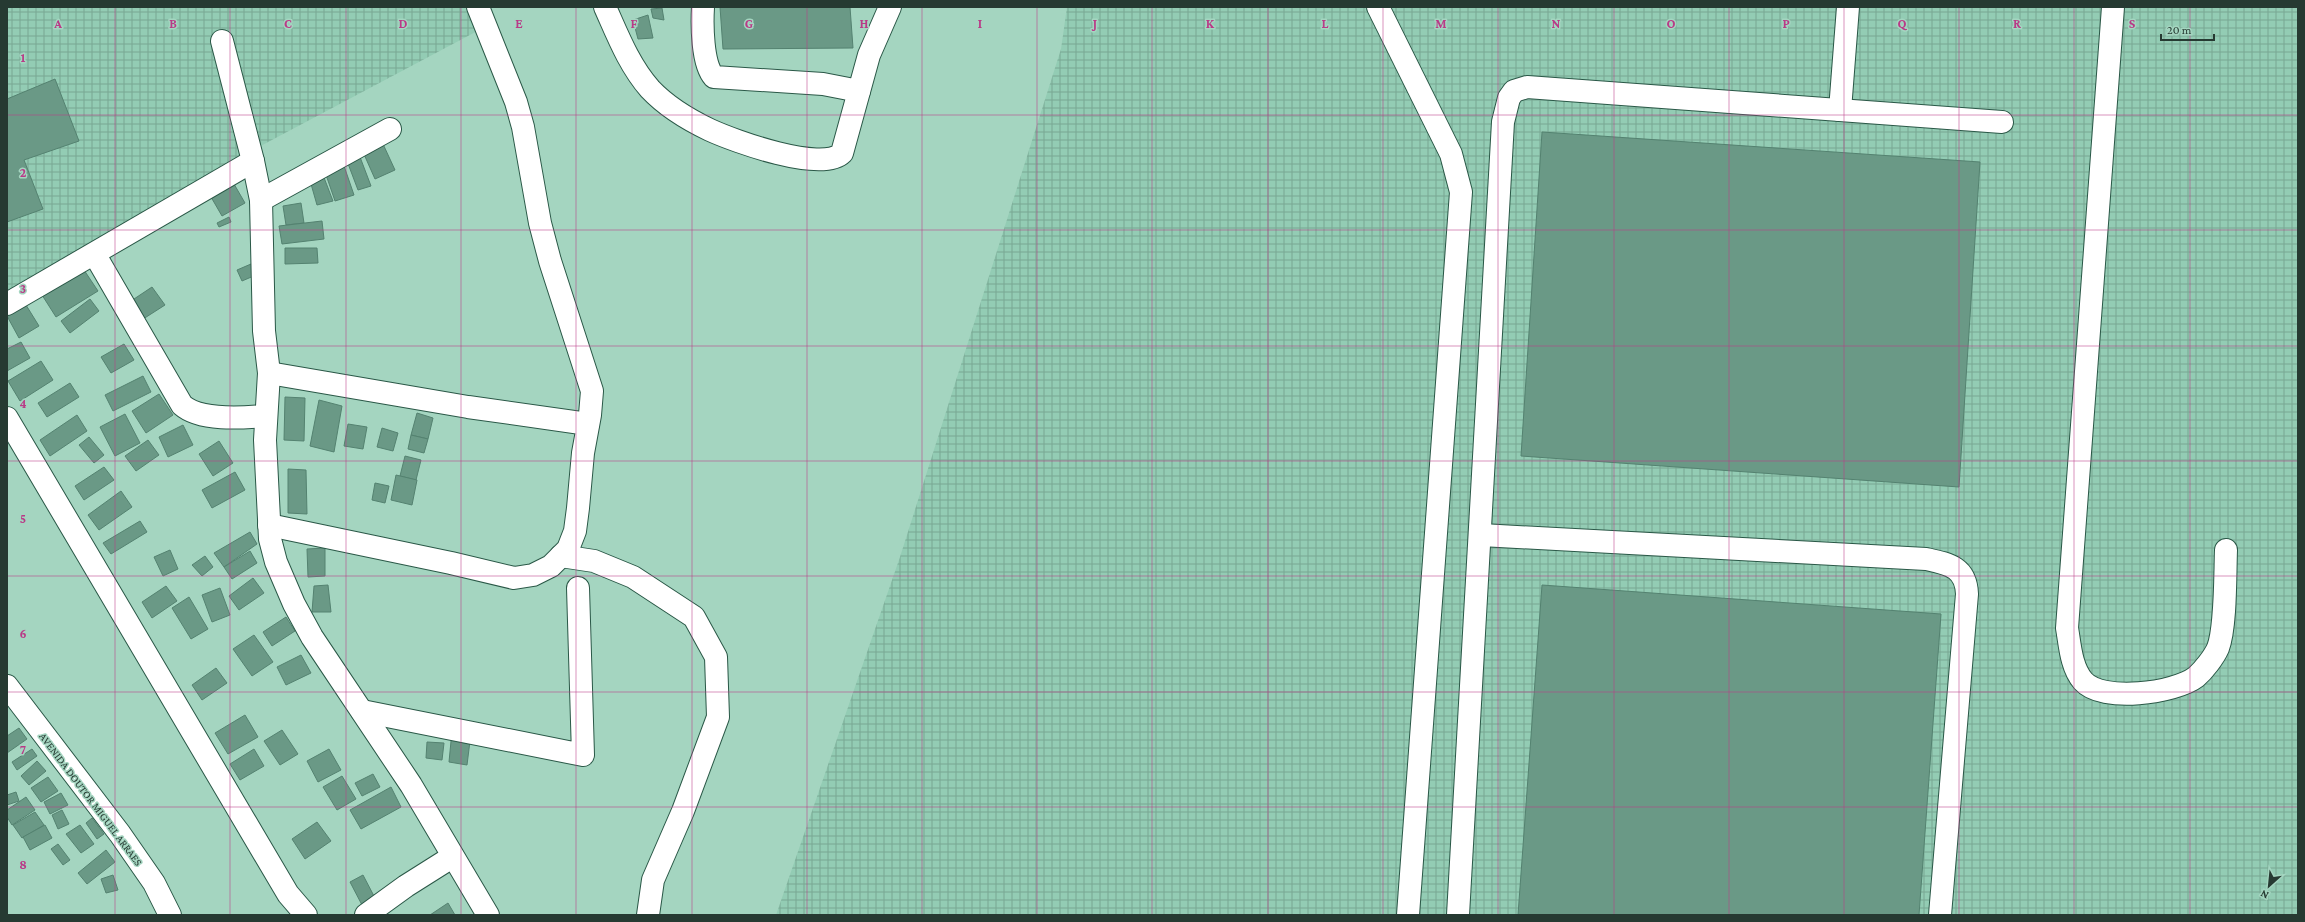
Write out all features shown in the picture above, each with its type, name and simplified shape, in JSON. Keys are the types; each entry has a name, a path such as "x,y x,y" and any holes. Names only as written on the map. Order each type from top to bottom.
{"street":[{"path":"269,525 451,563 514,578 533,575 552,566 568,549 575,531 582,453 588,424 592,391 550,261 540,223 523,127 516,102 478,7"},
{"path":"605,7 631,64 650,89 662,100 695,122 731,139 814,161 838,158 846,142 869,55 890,7"},
{"path":"703,7 705,55 711,73 714,77 823,84 859,91"},
{"path":"1378,7 1451,154 1461,192 1408,915"},
{"path":"1840,110 1848,7"},
{"path":"2113,7 2068,628 2072,658 2083,681 2101,690 2129,694 2155,691 2183,684 2196,676 2218,648 2221,630 2226,550"},
{"path":"222,41 253,161 261,200 264,331 269,373 264,416 270,539 276,562 294,604 322,654 411,785 452,857 488,915"},
{"path":"1458,915 1481,535 1503,122 1507,103 1514,90 1528,87 2002,122"},
{"path":"261,200 390,129"},
{"path":"7,304 95,255 253,161"},
{"path":"95,255 182,405 194,413 227,417 264,416"},
{"path":"269,373 468,407 588,424"},
{"path":"7,418 288,894 306,915"},
{"path":"1481,535 1926,559 1943,563 1961,572 1967,583 1967,594 1940,915"},
{"path":"561,556 594,561 633,577 694,617 716,657 718,717 683,811 653,880 648,915"},
{"path":"362,711 583,755 578,588"},
{"name":"AVENIDA DOUTOR MIGUEL ARRAES","path":"7,686 120,834 154,883 170,915"},
{"path":"366,915 406,886 452,857"}],"shaded area":[{"path":"7,7 476,7 483,28 240,157 7,292"},
{"path":"1067,7 2298,7 2298,915 776,915 900,557 1061,49"}],"building":[{"path":"720,7 850,7 853,48 723,49"},
{"path":"662,8 664,20 653,18 651,9"},
{"path":"648,15 653,38 638,39 633,20"},
{"path":"55,79 79,141 24,160 43,209 7,222 7,99"},
{"path":"1542,132 1980,162 1959,487 1521,456"},
{"path":"383,144 395,170 375,179 363,152"},
{"path":"360,157 371,186 358,190 347,161"},
{"path":"343,163 354,195 335,201 324,169"},
{"path":"323,175 333,201 317,205 309,177"},
{"path":"234,184 245,203 222,216 211,197"},
{"path":"301,203 304,223 286,225 283,206"},
{"path":"229,217 231,222 219,227 217,223"},
{"path":"322,221 324,239 282,244 279,226"},
{"path":"285,248 317,248 318,263 285,264"},
{"path":"251,264 256,275 242,281 237,270"},
{"path":"84,270 98,291 56,317 42,295"},
{"path":"152,287 165,305 140,321 128,303"},
{"path":"90,299 99,311 70,333 61,321"},
{"path":"26,305 39,326 19,338 7,316"},
{"path":"21,342 30,358 7,371 7,349"},
{"path":"124,344 134,360 111,373 101,357"},
{"path":"41,361 53,380 20,401 8,381"},
{"path":"143,376 151,392 113,411 105,395"},
{"path":"70,383 79,397 47,417 38,403"},
{"path":"159,394 173,415 146,433 132,411"},
{"path":"285,397 305,398 304,441 284,440"},
{"path":"319,400 342,406 334,452 310,446"},
{"path":"417,413 433,418 428,439 411,435"},
{"path":"125,414 140,443 115,456 100,427"},
{"path":"77,415 87,431 50,456 40,440"},
{"path":"348,424 367,427 363,449 344,446"},
{"path":"183,425 193,445 168,457 159,437"},
{"path":"382,428 398,433 393,451 377,447"},
{"path":"411,435 428,439 424,453 408,449"},
{"path":"89,437 104,455 94,463 79,445"},
{"path":"148,440 159,455 136,471 125,456"},
{"path":"219,441 233,463 213,476 199,454"},
{"path":"405,456 421,460 416,480 400,476"},
{"path":"104,467 114,480 84,500 75,486"},
{"path":"288,469 306,470 307,514 288,513"},
{"path":"235,472 245,490 212,508 202,490"},
{"path":"396,475 417,480 412,505 391,500"},
{"path":"375,483 389,486 385,503 372,500"},
{"path":"121,491 132,507 99,530 88,515"},
{"path":"140,521 147,532 111,554 103,543"},
{"path":"250,532 257,544 224,567 214,553"},
{"path":"325,548 325,576 308,577 307,549"},
{"path":"170,550 178,569 163,576 154,557"},
{"path":"250,551 257,563 232,579 224,567"},
{"path":"205,556 213,567 202,576 192,565"},
{"path":"253,578 264,593 239,610 229,596"},
{"path":"328,585 331,612 312,612 314,586"},
{"path":"1542,585 1941,614 1919,915 1518,915"},
{"path":"166,586 177,601 152,618 142,602"},
{"path":"220,588 230,615 212,622 202,595"},
{"path":"189,597 208,629 191,639 172,608"},
{"path":"286,617 295,631 272,646 263,632"},
{"path":"254,635 273,662 252,676 233,649"},
{"path":"301,655 311,673 286,685 277,667"},
{"path":"216,668 227,683 202,700 192,685"},
{"path":"245,715 258,737 228,754 215,733"},
{"path":"19,728 27,739 7,753 7,736"},
{"path":"282,730 298,754 280,765 264,741"},
{"path":"452,731 471,733 467,765 449,762"},
{"path":"427,742 444,743 442,760 426,758"},
{"path":"32,749 37,756 17,770 12,762"},
{"path":"254,749 264,766 240,780 230,764"},
{"path":"329,749 341,770 318,782 307,761"},
{"path":"37,761 46,771 29,785 21,776"},
{"path":"373,774 380,787 362,796 355,783"},
{"path":"342,776 356,799 337,810 323,787"},
{"path":"48,777 58,791 41,802 31,788"},
{"path":"391,787 401,807 361,829 350,810"},
{"path":"16,792 19,801 7,805 7,795"},
{"path":"61,793 68,805 50,814 44,802"},
{"path":"26,797 35,810 12,825 7,817 7,810"},
{"path":"62,810 69,824 58,829 52,815"},
{"path":"35,812 44,825 22,838 13,825"},
{"path":"92,818 104,834 97,839 86,823"},
{"path":"317,822 331,841 305,859 292,839"},
{"path":"45,825 52,838 30,850 23,837"},
{"path":"80,825 94,844 81,853 66,834"},
{"path":"58,844 70,860 63,865 51,849"},
{"path":"106,850 115,862 87,884 78,873"},
{"path":"113,875 118,890 106,893 101,879"},
{"path":"363,875 375,898 362,905 350,882"},
{"path":"448,903 455,915 430,915"}]}
